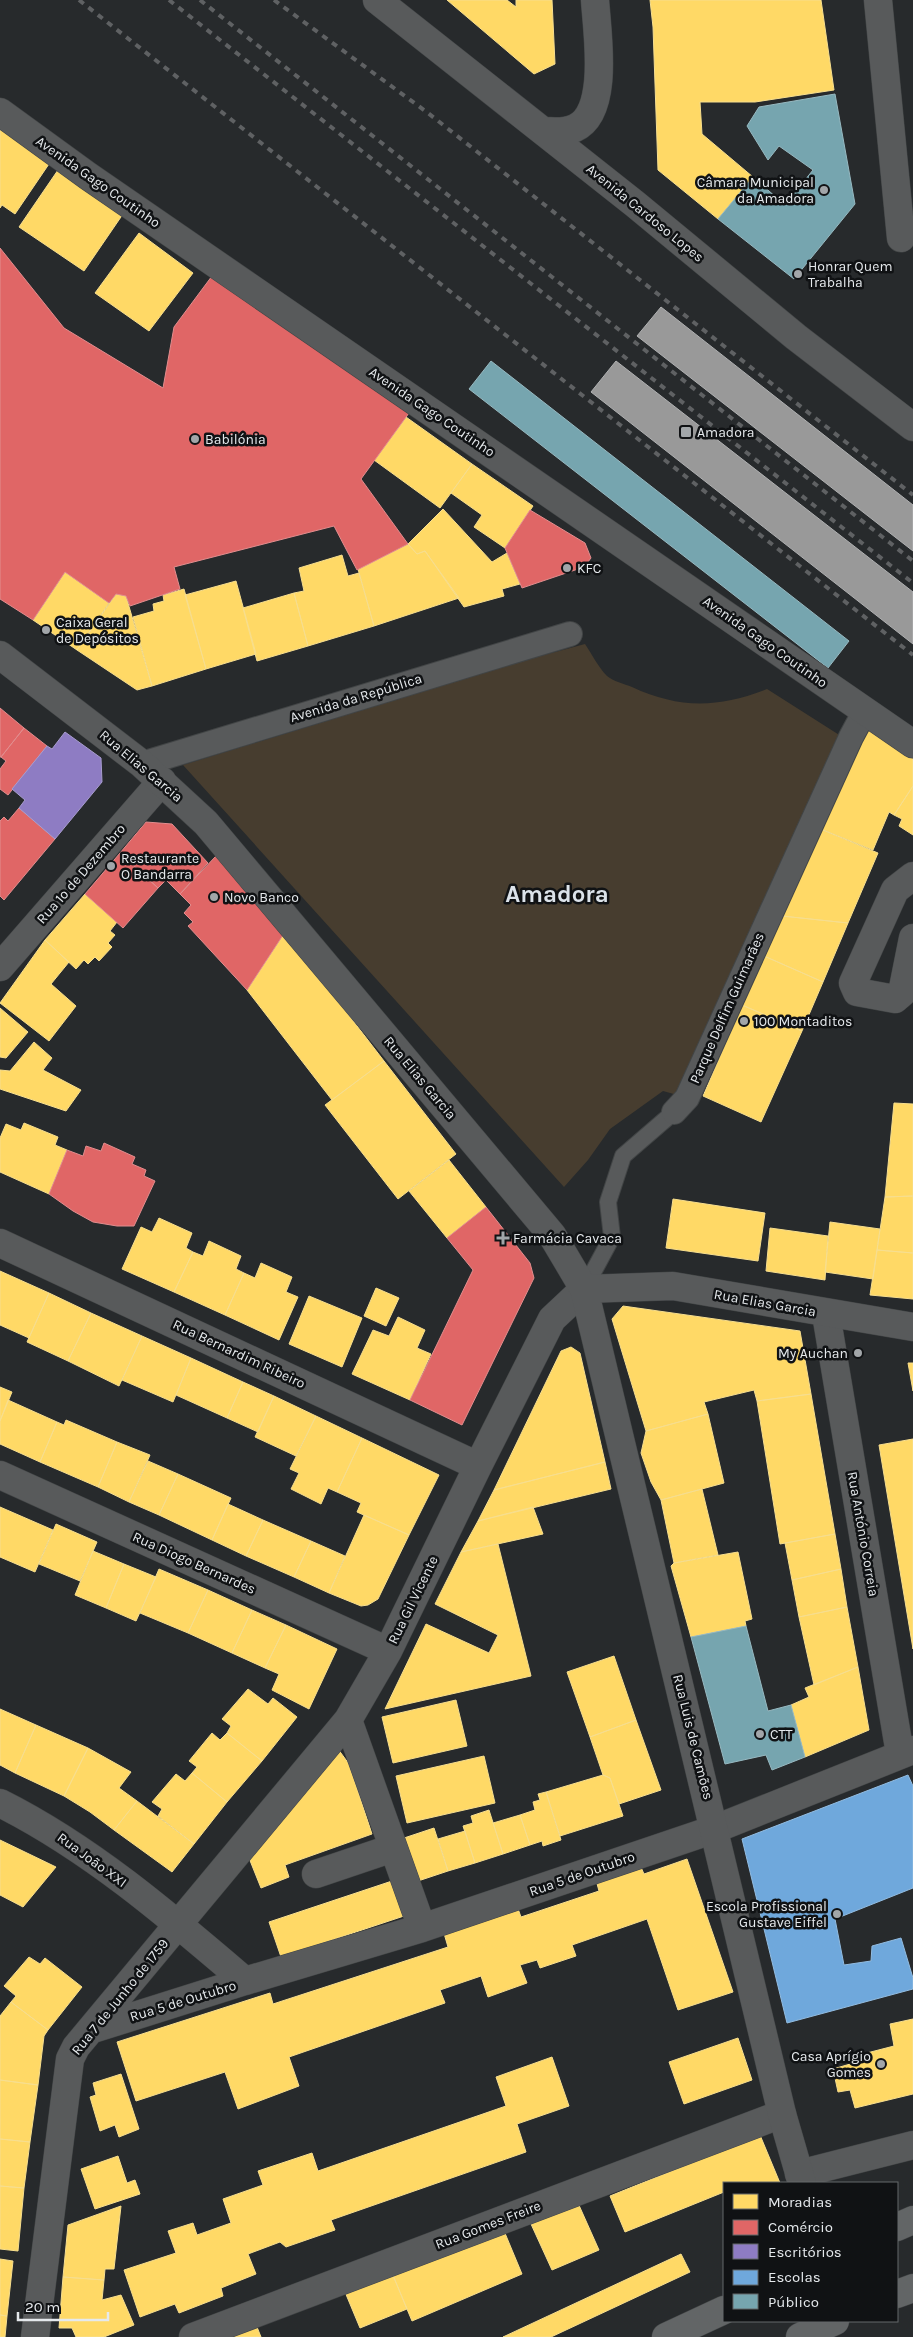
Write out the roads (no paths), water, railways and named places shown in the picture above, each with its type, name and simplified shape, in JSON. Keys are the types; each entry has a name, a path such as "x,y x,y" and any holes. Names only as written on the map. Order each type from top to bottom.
{"main road":[{"path":"898,2227 913,2220"},
{"path":"898,2294 913,2288"},
{"path":"666,2337 723,2310"},
{"path":"800,2337 833,2322"}],"street":[{"name":"Avenida Cardoso Lopes","path":"377,0 544,131 796,337 913,427"},
{"path":"544,131 561,132 576,128 586,120 595,106 598,82 595,0"},
{"path":"878,0 901,238"},
{"name":"Avenida Gago Coutinho","path":"0,112 88,176 913,744"},
{"name":"Avenida da República","path":"142,764 570,634"},
{"name":"Rua Elias Garcia","path":"0,654 142,764 206,824 552,1235 584,1289 673,1286 826,1314 913,1327"},
{"name":"Parque Delfim Guimarães","path":"674,1112 687,1098 748,960 851,737 865,711"},
{"name":"Rua 1º de Dezembro","path":"0,968 162,781"},
{"path":"913,876 895,890 854,983 857,992 895,999 899,998 902,993 913,938"},
{"name":"Rua Bernardim Ribeiro","path":"0,1243 478,1466"},
{"name":"Rua Gil Vicente","path":"348,1720 388,1651 552,1319 584,1289"},
{"name":"Rua Luis de Camões","path":"584,1289 782,2114 801,2179"},
{"name":"Rua António Correia","path":"826,1314 906,1752"},
{"name":"Rua Diogo Bernardes","path":"0,1475 388,1651"},
{"path":"348,1720 422,1928"},
{"name":"Rua 7 de Junho de 1759","path":"35,2337 70,2059 76,2047 93,2029 348,1720"},
{"name":"Rua 5 de Outubro","path":"93,2029 422,1928 715,1829 906,1752"},
{"name":"Rua João XXI","path":"0,1803 62,1837 179,1925"},
{"path":"316,1874 393,1848"},
{"name":"Rua 5 de Outubro","path":"179,1925 244,1982"},
{"name":"Rua Gomes Freire","path":"193,2337 782,2114"},
{"path":"801,2179 913,2145"}],"lane":[{"name":"Parque Delfim Guimarães","path":"584,1289 612,1237 608,1202 622,1156 674,1112"}],"railway":[{"path":"79,0 913,655"},
{"path":"169,0 913,583"},
{"path":"200,0 913,561"},
{"path":"274,0 428,113 913,495"}],"place":[{"name":"Câmara Municipal da Amadora","path":"824,190"},
{"name":"Honrar Quem Trabalha","path":"798,274"},
{"name":"Amadora","path":"686,432"},
{"name":"Babilónia","path":"195,439"},
{"name":"KFC","path":"567,568"},
{"name":"Caixa Geral de Depósitos","path":"46,630"},
{"name":"Restaurante O Bandarra","path":"111,866"},
{"name":"Novo Banco","path":"214,897"},
{"name":"100 Montaditos","path":"744,1021"},
{"name":"Farmácia Cavaca","path":"503,1238"},
{"name":"My Auchan","path":"858,1353"},
{"name":"CTT","path":"760,1734"},
{"name":"Escola Profissional Gustave Eiffel","path":"837,1914"},
{"name":"Casa Aprígio Gomes","path":"881,2064"}],"district":[{"name":"Amadora","path":"557,894"}]}
